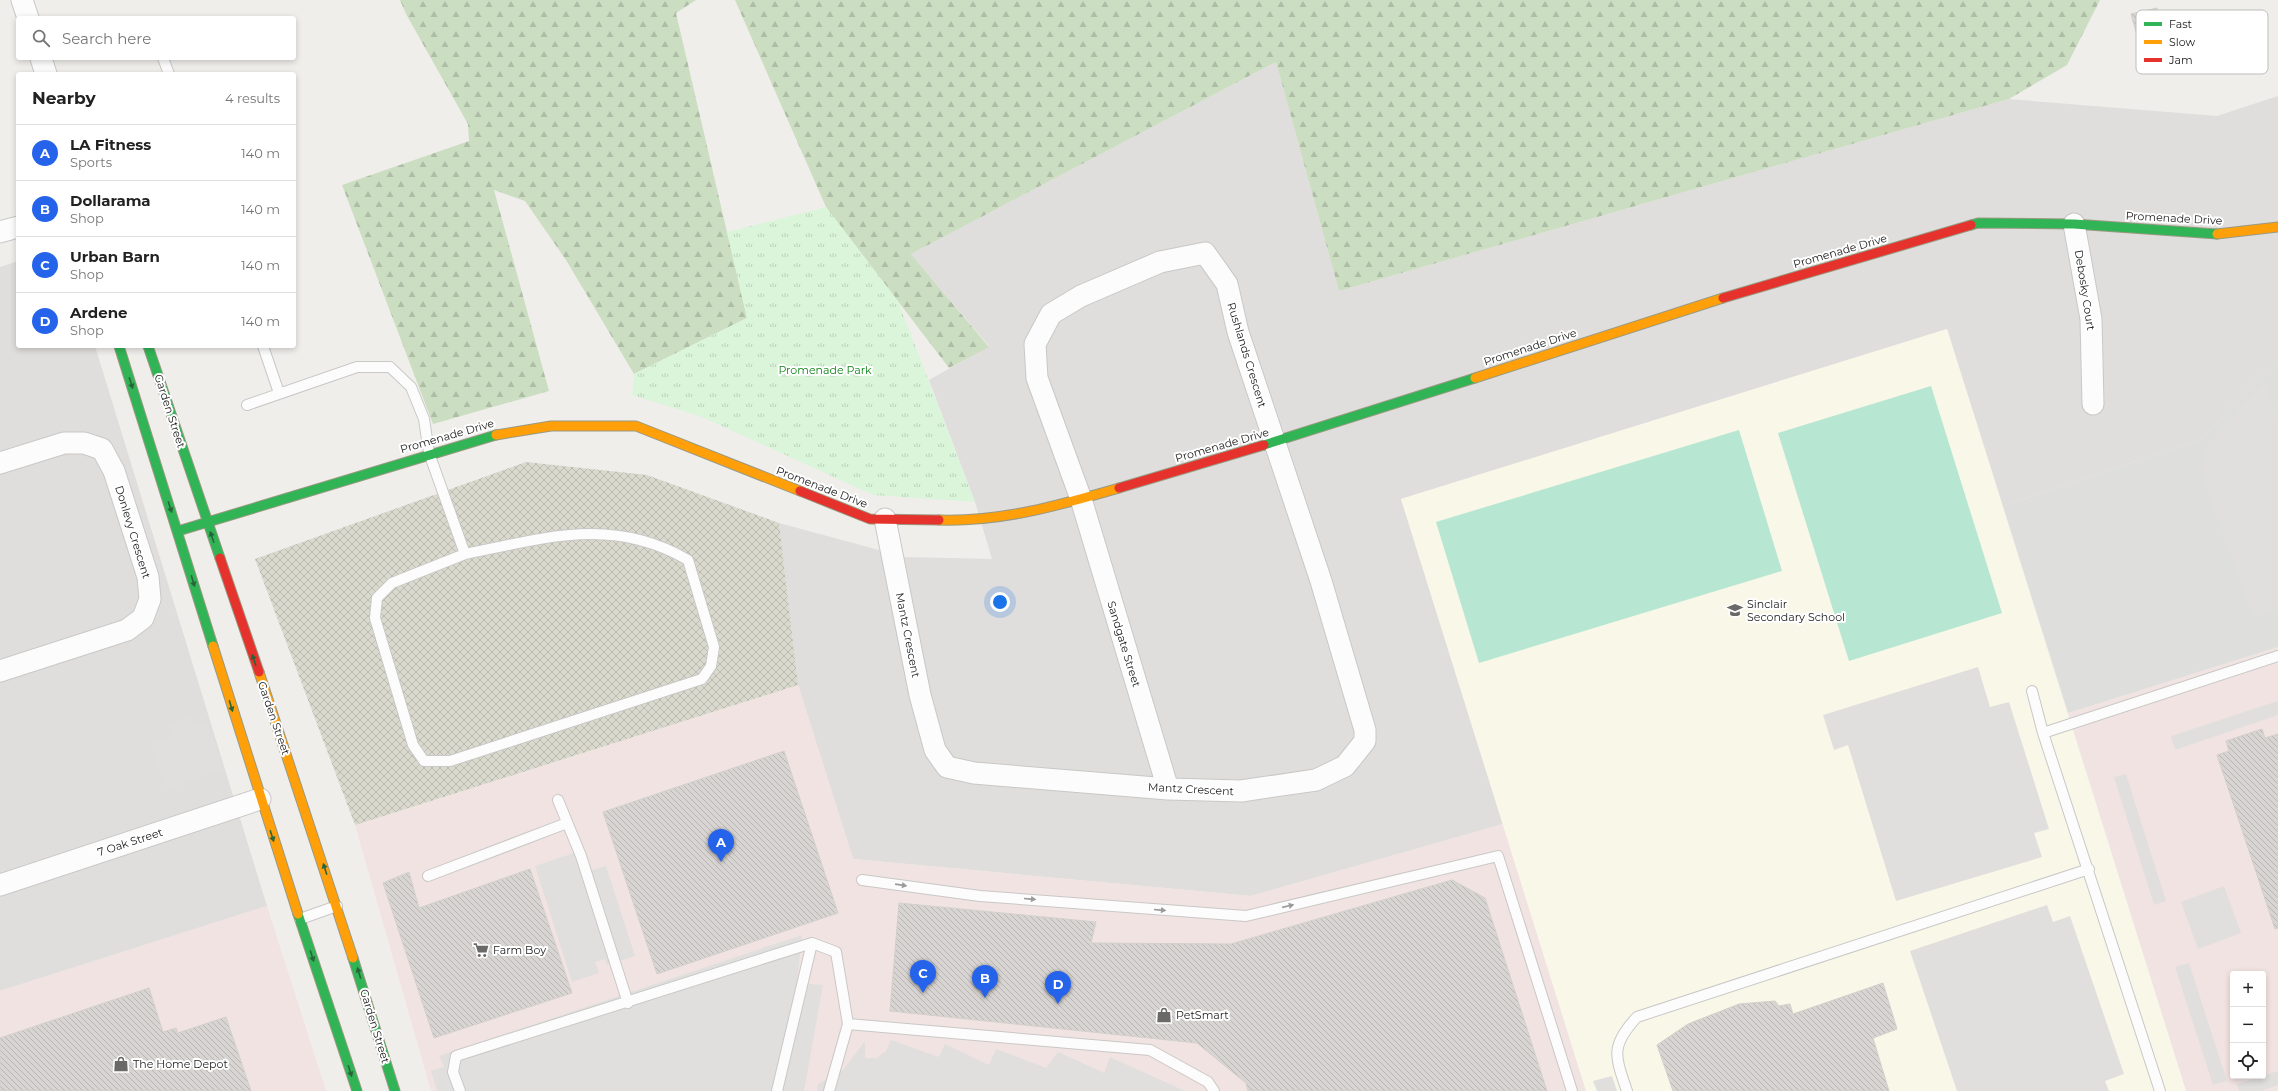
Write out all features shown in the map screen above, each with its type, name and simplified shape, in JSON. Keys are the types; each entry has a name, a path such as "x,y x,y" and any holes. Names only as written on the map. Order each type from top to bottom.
{"street":[{"path":"22,0 27,16"},
{"path":"42,60 45,72"},
{"name":"Promenade Drive","path":"178,531 206,521 487,436 551,426 636,426 870,519 969,521 1046,509 1274,442 1758,287 1978,223 2074,224 2220,234 2278,227"},
{"name":"Debosky Court","path":"2074,224 2091,319 2093,404"},
{"path":"0,232 16,228"},
{"name":"Rushlands Crescent","path":"1081,499 1037,378 1036,344 1051,314 1081,296 1160,262 1205,253 1226,284 1238,332 1274,442"},
{"path":"120,348 178,531 260,798 357,1091"},
{"name":"Garden Street","path":"149,348 337,906 395,1091"},
{"name":"Mantz Crescent","path":"885,519 920,695 935,750 947,767 974,773 1168,788 1241,791 1316,780 1345,766 1364,741 1365,730 1321,581 1274,442"},
{"name":"Donlevy Crescent","path":"0,463 64,443 84,443 102,449 114,471 148,577 150,599 143,618 127,630 0,671"},
{"name":"Sandgate Street","path":"1081,499 1168,788"},
{"name":"7 Oak Street","path":"0,885 260,798"}],"lane":[{"path":"164,60 168,72"},
{"path":"264,348 279,394"},
{"path":"247,405 357,367 390,367 411,387 424,419 429,453 465,554"},
{"path":"583,533 626,536 668,549 688,560 714,647 711,666 702,679 450,761 424,761 412,746 375,618 377,598 392,583 465,554 583,533"},
{"path":"2043,733 2278,656"},
{"path":"2032,692 2043,733 2089,869 2160,1091"},
{"path":"558,800 581,856 628,1003"},
{"path":"428,876 568,824"},
{"path":"862,880 980,896 1246,916 1498,856 1572,1091"},
{"path":"1627,1091 1616,1059 1623,1032 1637,1017 2089,869"},
{"path":"300,919 337,906"},
{"path":"777,1091 812,943"},
{"path":"460,1091 453,1072 456,1056 628,1003 812,943 836,952 848,1024 829,1091"},
{"path":"848,1024 1150,1050 1208,1082 1214,1091"}],"shaded area":[{"path":"1276,62 1339,291 2009,99 2217,116 2278,96 2278,365 2270,368 2199,440 2003,506 1947,329 1401,499 1503,824 1251,896 853,859 798,685 779,523 905,557 992,559 975,502 929,380 989,346 911,254"},
{"path":"16,262 16,348 96,348 267,906 0,991 0,267"},
{"name":"Sinclair Secondary School","path":"1947,329 2186,1091 1586,1091 1401,499"},
{"path":"2278,365 2278,647 2068,713 2003,506 2199,440 2270,368"},
{"path":"2265,381 2278,417 2278,609 2253,618 2201,471 2206,448"},
{"path":"526,462 647,475 779,523 798,685 355,825 255,559"},
{"path":"2278,647 2278,1091 2186,1091 2068,713"},
{"path":"1978,667 1990,707 2009,702 2049,829 2034,833 2042,857 1896,901 1848,745 1834,750 1823,715"},
{"path":"798,685 853,859 1251,896 1503,824 1586,1091 431,1091 355,825"},
{"path":"2278,701 2278,715 2175,750 2171,736"},
{"path":"193,716 196,725 206,721 223,770 167,790 151,744 172,736 168,725"},
{"path":"2126,774 2166,901 2154,905 2114,777"},
{"path":"583,850 589,871 606,866 635,956 607,965 605,959 595,962 599,973 572,982 535,866"},
{"path":"2224,886 2241,933 2198,949 2181,902"},
{"path":"2047,905 2053,922 2070,916 2124,1074 2105,1081 2109,1091 1957,1091 1910,951"},
{"path":"267,906 326,1091 0,1091 0,991"},
{"path":"802,935 797,983 823,985 804,1091 437,1091 431,1071 444,1067 439,1056"},
{"path":"2189,963 2227,1081 2213,1085 2175,967"},
{"path":"891,1040 939,1057 945,1044 989,1065 996,1049 1046,1068 1058,1052 1104,1073 1110,1057 1185,1091 817,1091 818,1084 843,1070 865,1041 865,1058 877,1058 886,1051"},
{"path":"2278,1071 2278,1085 2261,1091 2239,1091 2237,1084 2253,1079 2266,1079 2266,1075"},
{"path":"1612,1076 1617,1091 1597,1091 1593,1081"}],"green space":[{"path":"400,0 696,0 676,13 747,318 634,374 566,260 525,201 494,190 549,391 433,424 342,185 469,141 468,124 406,14"},
{"path":"735,0 2100,0 2067,65 2009,99 1339,291 1276,62 911,254 989,347 949,368 826,207"},
{"name":"Promenade Park","path":"826,207 898,301 975,502 873,495 702,417 632,395 634,374 747,318 727,232"},
{"path":"1931,386 2002,613 1849,661 1778,433"},
{"path":"1739,430 1782,571 1479,663 1436,522"}],"building":[{"path":"2136,13 2136,32 2131,14"},
{"path":"2262,729 2265,738 2278,734 2278,928 2275,929 2217,755 2229,751 2226,741"},
{"path":"784,751 838,913 657,974 603,812"},
{"name":"Farm Boy","path":"530,869 572,993 434,1038 383,883 409,872 419,908"},
{"path":"1452,880 1485,898 1547,1091 1248,1091 1246,1083 1197,1043 890,1011 899,903 1096,922 1091,943 1231,944"},
{"path":"1883,983 1897,1029 1873,1038 1889,1091 1673,1091 1657,1045 1688,1024 1739,1004 1775,1001 1779,1006 1790,1004 1793,1014"},
{"name":"The Home Depot","path":"149,988 163,1032 176,1028 178,1033 226,1017 251,1091 0,1091 0,1038"}],"traffic: fast":[{"path":"1971,225 1978,223 2074,224 2217,234"},
{"path":"120,348 213,646"},
{"path":"149,348 220,558"},
{"path":"1264,445 1475,378"},
{"path":"178,531 496,435"},
{"path":"298,914 357,1091"},
{"path":"353,958 395,1091"}],"traffic: slow":[{"path":"2217,234 2278,227"},
{"path":"1475,378 1723,298"},
{"path":"496,435 551,426 636,426 800,491"},
{"path":"939,520 962,520 1008,515 1053,506 1119,488"},
{"path":"213,646 298,914"},
{"path":"259,672 353,958"}],"traffic: jam":[{"path":"1723,298 1971,225"},
{"path":"1119,488 1264,445"},
{"path":"800,491 870,519 939,520"},
{"path":"220,558 259,672"}],"place":[{"name":"Sinclair Secondary School","path":"1735,610"},
{"name":"LA Fitness","path":"721,862"},
{"name":"Farm Boy","path":"481,950"},
{"name":"Urban Barn","path":"923,993"},
{"name":"Dollarama","path":"985,998"},
{"name":"Ardene","path":"1058,1004"},
{"name":"PetSmart","path":"1164,1015"},
{"name":"The Home Depot","path":"121,1064"}]}
